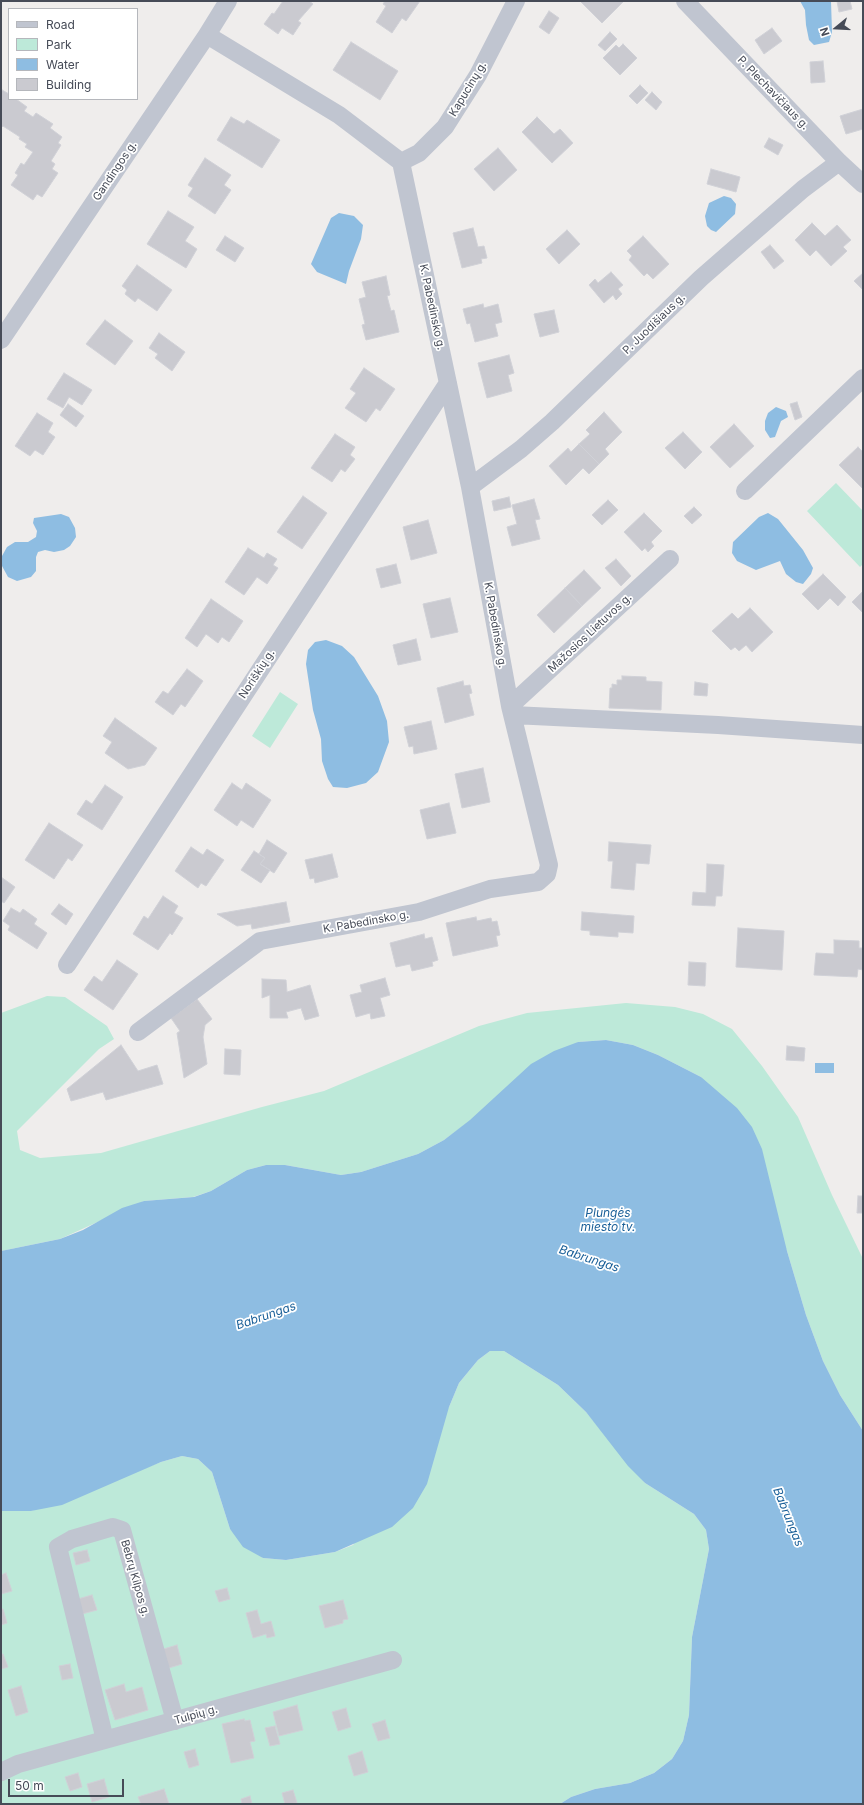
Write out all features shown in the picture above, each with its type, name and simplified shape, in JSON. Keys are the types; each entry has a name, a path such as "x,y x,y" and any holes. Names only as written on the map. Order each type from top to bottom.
{"street":[{"name":"Gandingos g.","path":"1,340 207,35 228,1"},
{"name":"Kapucinų g.","path":"401,162 419,153 445,127 478,75 516,1"},
{"name":"P. Plechavičiaus g.","path":"685,1 863,184"},
{"path":"207,35 339,115 401,162"},
{"name":"K. Pabedinsko g.","path":"138,1032 260,941 419,912 490,889 538,882 547,874 549,865 511,711 470,487 401,162"},
{"name":"P. Juodišiaus g.","path":"470,487 521,449 552,422 701,278 804,189 840,162"},
{"path":"745,490 863,378"},
{"name":"Noriškių g.","path":"67,965 448,383"},
{"name":"Mažosios Lietuvos g.","path":"511,711 670,559"},
{"path":"511,711 863,736"},
{"name":"Bebrų Kilpos g.","path":"105,1740 58,1547 72,1539 113,1527 122,1530 175,1720"},
{"name":"Tulpių g.","path":"1,1772 18,1764 393,1660"}],"green space":[{"path":"836,483 863,511 863,564 860,567 807,511"},
{"path":"280,692 298,704 270,748 252,736"},
{"path":"47,996 65,997 107,1026 114,1039 99,1049 17,1131 20,1150 40,1158 101,1153 324,1091 479,1026 527,1013 626,1003 675,1007 703,1014 732,1029 762,1066 798,1117 832,1195 863,1259 863,1431 840,1395 823,1361 806,1315 787,1251 701,1077 658,1055 633,1045 606,1040 578,1042 444,1140 418,1154 361,1172 341,1175 285,1165 266,1165 247,1170 211,1191 193,1197 144,1201 60,1239 1,1251 1,1013"},
{"path":"490,1351 504,1351 558,1385 586,1412 645,1483 694,1514 706,1530 709,1549 692,1637 689,1715 683,1741 672,1759 654,1773 630,1783 595,1789 571,1797 560,1804 1,1804 1,1511 31,1511 161,1462 182,1456 198,1459 212,1472 230,1529 263,1558 286,1560 335,1552 353,1545 449,1407 459,1383 478,1360"}],"water":[{"path":"800,1 831,1 832,32 829,42 814,45 809,40 805,10"},
{"path":"724,196 731,198 736,204 735,214 716,232 707,226 705,216 709,203"},
{"path":"339,213 354,216 363,225 361,239 349,271 346,284 317,272 311,264 331,218"},
{"path":"776,407 786,411 788,417 781,421 775,437 770,438 765,430 765,421 768,413"},
{"path":"768,513 778,519 803,550 813,568 811,574 803,584 796,582 786,574 780,561 756,570 737,561 732,553 733,542 759,517"},
{"path":"61,514 69,517 75,528 76,537 70,546 64,550 54,552 45,550 38,552 36,557 36,571 31,577 17,581 8,577 2,566 2,556 7,547 15,542 28,542 36,537 37,531 33,523 34,518"},
{"path":"326,640 342,646 354,657 378,696 387,721 389,742 378,772 366,783 347,788 333,787 328,779 322,761 321,739 313,710 306,664 308,650 315,642"},
{"name":"Plungės miesto tv.","path":"606,1040 633,1045 658,1055 701,1077 737,1108 752,1127 762,1149 787,1251 806,1315 823,1361 840,1395 863,1431 863,1804 560,1804 571,1797 595,1789 630,1783 654,1773 672,1759 683,1741 689,1715 692,1637 709,1549 706,1530 694,1514 645,1483 628,1466 586,1412 558,1385 504,1351 490,1351 478,1360 459,1383 449,1407 427,1484 413,1508 392,1527 335,1552 286,1560 263,1558 243,1547 230,1529 212,1472 198,1459 182,1456 161,1462 62,1505 31,1511 1,1511 1,1251 60,1239 83,1230 122,1208 144,1201 194,1197 211,1191 247,1170 266,1165 285,1165 341,1175 361,1172 418,1154 444,1140 470,1120 531,1064 554,1051 578,1042"},
{"path":"815,1063 834,1063 834,1073 815,1073"}],"building":[{"path":"283,1 309,1 313,4 298,21 301,23 293,35 282,28 278,34 264,24 272,13 274,14"},
{"path":"385,1 420,1 406,21 402,18 392,33 376,22 386,6 383,4"},
{"path":"580,1 624,1 602,23"},
{"path":"837,1 850,1 852,9 839,12"},
{"path":"549,11 559,18 549,34 539,27"},
{"path":"772,28 782,41 764,54 755,40"},
{"path":"610,32 617,39 605,51 598,45"},
{"path":"351,42 398,71 380,100 333,70"},
{"path":"623,44 637,58 620,75 603,58 616,45 619,48"},
{"path":"823,61 825,82 811,83 810,62"},
{"path":"640,85 648,93 637,104 629,96"},
{"path":"2,90 8,93 8,100 17,100 27,107 24,111 33,117 36,113 53,124 50,128 62,137 58,143 61,145 51,161 55,164 52,169 58,173 42,197 37,194 33,200 11,185 18,175 15,173 21,163 24,165 33,152 25,147 27,144 19,139 20,137 3,126 1,128"},
{"path":"652,92 662,102 656,110 645,100"},
{"path":"863,109 863,129 846,134 840,116"},
{"path":"231,117 244,124 247,120 280,140 262,168 217,140"},
{"path":"537,117 554,134 560,129 573,143 552,163 522,132"},
{"path":"769,138 783,145 778,155 764,147"},
{"path":"498,148 517,170 494,191 474,169"},
{"path":"205,158 231,175 224,185 231,190 215,214 188,196 193,188 188,185"},
{"path":"711,169 740,177 736,192 707,184"},
{"path":"168,211 194,227 185,241 197,249 186,268 147,244"},
{"path":"812,223 825,236 837,225 851,240 843,247 847,251 831,266 816,250 810,256 795,240"},
{"path":"473,228 478,247 484,246 487,258 481,259 482,263 462,268 453,233"},
{"path":"567,230 580,244 559,264 546,249"},
{"path":"225,236 244,248 235,262 216,250"},
{"path":"643,236 669,264 653,279 647,273 644,276 629,260 632,256 627,251"},
{"path":"770,245 784,261 774,269 761,252"},
{"path":"137,265 172,290 157,311 138,298 135,302 125,294 127,290 122,286"},
{"path":"611,272 623,285 618,289 622,294 616,300 613,295 604,303 589,285 595,279 598,283"},
{"path":"863,273 863,290 854,281"},
{"path":"386,276 390,295 387,296 391,311 394,310 399,332 366,340 362,325 365,324 359,299 366,297 362,282"},
{"path":"483,304 484,308 498,304 502,322 495,324 498,336 475,342 470,323 467,324 463,309"},
{"path":"554,310 559,332 540,337 534,314"},
{"path":"105,320 133,341 115,365 86,344"},
{"path":"159,333 185,352 172,371 155,358 158,354 149,348"},
{"path":"509,355 514,373 508,375 512,391 487,398 478,363"},
{"path":"364,368 395,389 380,411 376,408 366,422 345,408 356,393 350,389"},
{"path":"64,373 92,390 82,405 69,397 63,408 47,399"},
{"path":"797,402 802,417 795,420 790,404"},
{"path":"68,404 84,416 76,427 60,415"},
{"path":"604,412 622,432 605,449 609,454 599,464 579,444 590,434 586,430"},
{"path":"37,413 53,423 48,432 55,437 43,455 35,450 30,456 15,446"},
{"path":"734,424 754,446 730,468 710,447"},
{"path":"683,432 702,452 685,469 665,448"},
{"path":"335,434 355,447 350,455 355,459 345,472 341,469 332,482 311,468"},
{"path":"579,444 599,464 589,474 583,468 566,485 549,466 568,448 571,452"},
{"path":"858,447 863,452 863,489 839,465"},
{"path":"303,496 327,513 302,549 277,532"},
{"path":"509,497 511,507 494,511 492,501"},
{"path":"534,499 540,519 535,520 540,539 512,546 507,527 517,524 512,505"},
{"path":"608,500 618,510 602,525 592,515"},
{"path":"694,507 702,515 692,524 684,516"},
{"path":"644,513 662,531 651,542 654,546 648,552 645,548 642,551 624,532"},
{"path":"428,520 437,553 411,560 403,527"},
{"path":"248,548 264,558 267,553 277,559 273,565 278,568 267,584 257,577 244,595 225,582"},
{"path":"616,559 631,576 621,586 605,568"},
{"path":"396,564 401,583 381,588 376,569"},
{"path":"584,570 601,588 582,606 565,588"},
{"path":"823,574 846,597 838,606 830,598 818,610 802,594"},
{"path":"565,588 582,606 554,633 537,615"},
{"path":"863,591 863,613 852,602"},
{"path":"450,598 458,632 431,638 423,604"},
{"path":"211,599 243,621 229,642 222,637 218,643 206,634 197,647 185,638"},
{"path":"750,608 773,632 752,652 746,645 739,651 735,647 731,650 712,631 732,613 738,619"},
{"path":"416,639 421,660 398,665 393,645"},
{"path":"187,669 203,681 185,707 181,704 173,715 155,702 163,691 168,694"},
{"path":"622,676 646,677 646,681 662,682 661,710 609,708 610,688 612,688 612,684 617,685 617,680 622,680"},
{"path":"463,681 464,686 470,685 472,693 469,694 474,715 445,723 437,688"},
{"path":"695,682 708,684 707,696 694,695"},
{"path":"115,718 157,748 145,765 128,769 105,753 112,742 103,736"},
{"path":"431,721 437,749 414,754 413,746 409,747 404,727"},
{"path":"483,768 490,802 462,808 455,774"},
{"path":"232,783 242,790 246,783 271,800 253,828 241,820 237,826 214,810"},
{"path":"105,785 123,797 102,830 77,814 86,800 92,804"},
{"path":"449,803 456,833 427,839 420,810"},
{"path":"49,823 83,845 72,861 68,858 54,879 25,860"},
{"path":"267,840 287,853 274,873 260,864 265,858 259,854"},
{"path":"609,842 651,845 649,864 636,863 634,890 611,888 613,861 608,861"},
{"path":"191,847 203,855 207,849 224,860 206,886 201,883 198,888 175,871"},
{"path":"254,851 265,858 260,864 270,870 261,883 241,870"},
{"path":"332,854 338,877 315,883 314,878 310,879 305,860"},
{"path":"707,864 724,865 722,896 716,896 715,906 692,905 693,892 706,893"},
{"path":"1,877 15,887 4,903 1,901"},
{"path":"163,896 178,906 174,913 183,918 172,935 170,933 158,950 133,934 144,916 148,919"},
{"path":"286,902 290,922 252,929 251,924 237,926 217,914"},
{"path":"59,904 73,914 66,925 51,914"},
{"path":"11,908 20,913 23,909 37,919 34,924 47,933 37,949 8,930 10,926 3,921"},
{"path":"582,912 634,916 633,933 618,932 618,937 590,935 590,931 581,930"},
{"path":"476,917 477,921 491,918 492,922 497,921 500,935 496,936 498,946 453,956 446,923"},
{"path":"738,928 784,931 782,970 736,967"},
{"path":"424,934 425,939 432,937 438,960 432,962 433,966 412,971 410,964 396,967 390,943"},
{"path":"834,940 859,941 859,948 863,948 863,970 858,969 857,977 814,975 816,953 834,954"},
{"path":"117,960 138,974 113,1010 84,990 94,976 102,982"},
{"path":"689,962 706,963 705,986 688,985"},
{"path":"385,978 390,995 380,998 385,1016 371,1019 370,1013 356,1017 350,995 362,992 360,985"},
{"path":"262,979 286,980 287,992 310,985 319,1016 305,1020 301,1008 286,1012 288,1018 270,1018 270,995 262,998"},
{"path":"197,999 212,1019 205,1025 203,1037 207,1064 184,1078 177,1033 180,1031 171,1018"},
{"path":"121,1045 138,1071 157,1065 163,1084 106,1100 103,1092 71,1101 67,1089"},
{"path":"787,1046 805,1048 804,1061 786,1060"},
{"path":"225,1049 241,1050 240,1075 224,1074"},
{"path":"858,1196 863,1196 863,1213 857,1213"},
{"path":"87,1550 90,1561 76,1565 73,1553"},
{"path":"6,1573 12,1591 1,1594 1,1575"},
{"path":"227,1588 230,1599 219,1602 215,1591"},
{"path":"92,1595 97,1610 82,1614 78,1599"},
{"path":"343,1600 348,1619 343,1620 343,1623 325,1628 319,1606"},
{"path":"1,1609 3,1609 7,1623 1,1625"},
{"path":"257,1610 261,1624 271,1621 275,1636 267,1638 266,1634 253,1638 246,1613"},
{"path":"177,1645 182,1664 162,1670 157,1651"},
{"path":"1,1654 3,1654 8,1667 1,1669"},
{"path":"70,1664 73,1678 62,1680 59,1666"},
{"path":"124,1684 126,1692 142,1687 148,1710 115,1720 105,1690"},
{"path":"21,1686 28,1712 16,1716 8,1690"},
{"path":"297,1705 303,1730 279,1736 273,1712"},
{"path":"346,1708 351,1727 338,1731 332,1712"},
{"path":"244,1719 245,1721 250,1720 255,1741 250,1742 254,1758 231,1763 222,1724"},
{"path":"385,1720 390,1738 378,1741 372,1724"},
{"path":"275,1726 280,1744 270,1746 265,1728"},
{"path":"195,1749 199,1765 189,1768 184,1752"},
{"path":"362,1751 368,1772 354,1776 348,1756"},
{"path":"78,1773 82,1787 70,1791 65,1777"},
{"path":"104,1779 109,1797 92,1802 87,1784"},
{"path":"164,1789 169,1804 141,1804 138,1797"},
{"path":"293,1790 297,1803 285,1804 282,1793"},
{"path":"250,1796 252,1804 242,1804 241,1799"}],"water label":[{"name":"Babrungas","path":"589,1259"},
{"name":"Babrungas","path":"266,1316"},
{"name":"Babrungas","path":"788,1517"}]}
